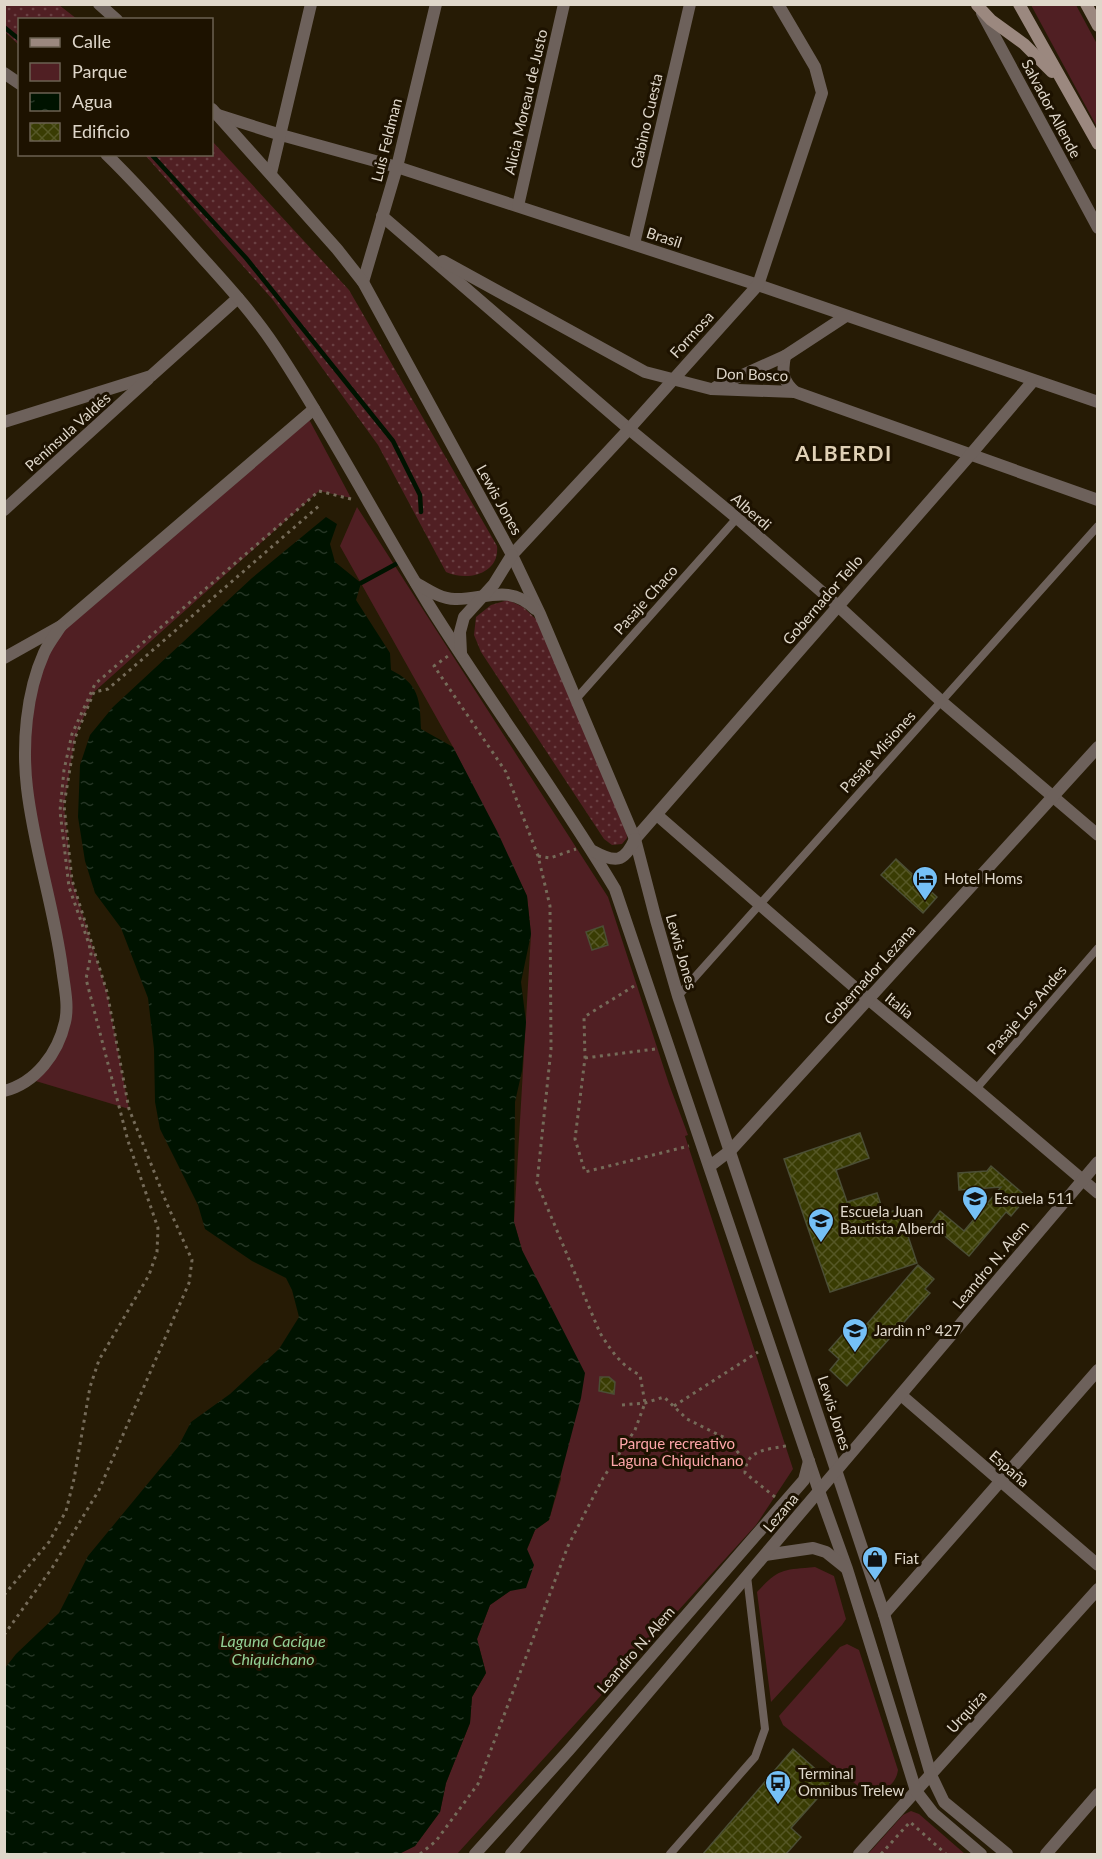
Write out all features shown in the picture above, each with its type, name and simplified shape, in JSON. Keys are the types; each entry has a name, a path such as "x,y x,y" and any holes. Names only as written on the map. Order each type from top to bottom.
{"main road":[{"path":"977,4 991,20 1024,44 1062,81"},
{"name":"Salvador Allende","path":"1019,4 1098,144"},
{"path":"1086,4 1098,26"}],"street":[{"path":"99,4 115,18"},
{"path":"271,173 311,4"},
{"name":"Luis Feldman","path":"363,282 397,167 436,4"},
{"name":"Alicia Moreau de Justo","path":"518,206 564,4"},
{"name":"Gabino Cuesta","path":"634,244 690,4"},
{"name":"Formosa","path":"458,659 464,617 486,594 512,555 758,285 822,93 815,67 778,4"},
{"name":"Salvador Allende","path":"977,4 1098,228"},
{"path":"4,73 18,83"},
{"name":"Brasil","path":"215,112 281,135 397,167 634,244 1098,402"},
{"name":"Lewis Jones","path":"215,112 271,173 363,282 512,555 540,614 635,839 678,996 884,1614 937,1791 944,1802 1007,1854"},
{"path":"108,156 134,181 238,298 273,343 416,583 458,659 592,851 615,889 847,1569 916,1791 933,1813 981,1854"},
{"name":"Alberdi","path":"382,216 629,429 737,518 838,606 941,701 1098,835"},
{"name":"Don Bosco","path":"421,249 645,372 711,389 795,392 1098,500"},
{"name":"Península Valdés","path":"4,510 238,298"},
{"path":"711,389 785,356 846,316"},
{"path":"785,356 782,372 785,383 795,392"},
{"name":"Península Valdés","path":"4,422 151,376"},
{"name":"Gobernador Tello","path":"592,851 608,859 618,860 629,853 635,839 1033,381"},
{"path":"4,658 61,626 314,409"},
{"path":"416,583 436,595 454,599 486,594 510,595 526,601 540,614"},
{"path":"4,1091 29,1079 46,1065 58,1044 65,1021 66,997 58,939 27,787 26,750 28,712 34,683 44,652 61,626"},
{"name":"Gobernador Lezana","path":"710,1166 731,1150 1098,747"},
{"name":"Italia","path":"657,815 868,999 1098,1193"},
{"name":"Leandro N. Alem","path":"837,1470 1098,1162"},
{"path":"884,1614 1098,1370"},
{"name":"España","path":"901,1395 1098,1566"},
{"name":"Leandro N. Alem","path":"475,1854 804,1480 809,1460"},
{"name":"Lezana","path":"747,1576 837,1470"},
{"path":"765,1555 813,1548 826,1552 847,1569"},
{"path":"512,1854 747,1576"},
{"name":"Urquiza","path":"858,1854 1098,1589"},
{"path":"1046,1854 1098,1794"}],"lane":[{"name":"Pasaje Chaco","path":"576,699 737,518"},
{"name":"Pasaje Misiones","path":"678,996 1098,526"},
{"name":"Pasaje Los Andes","path":"976,1089 1098,948"},
{"path":"670,1854 755,1757 765,1729 747,1576"}],"path":[{"path":"4,1595 49,1542 66,1511 90,1387 99,1360 149,1275 157,1252 158,1228 129,1141 86,979 91,954 69,887 60,811 64,771 72,734 95,684 319,491 351,498 357,507"},
{"path":"4,1635 52,1568 99,1490 189,1283 192,1260 129,1109 107,992 72,880 64,806 75,738 94,692 108,689 320,505"},
{"path":"420,1854 436,1841 478,1784 568,1546 603,1478 635,1430 645,1403 640,1375 630,1370 614,1354 600,1333 537,1183 551,1050 550,906 537,856 506,772 434,666 449,654 458,659"},
{"path":"537,856 550,858 576,849"},
{"path":"638,983 584,1017 585,1058 575,1139 585,1172 694,1145"},
{"path":"585,1058 660,1048"},
{"path":"674,1406 758,1351 762,1362"},
{"path":"622,1405 645,1403 664,1397 687,1419 726,1439 746,1462"},
{"path":"786,1435 793,1454"},
{"path":"778,1500 745,1473 746,1462 753,1454 790,1445"},
{"path":"881,1854 910,1822 946,1854"}],"green space":[{"path":"5,4 59,5 76,18 18,18 18,44 5,32"},
{"path":"1031,5 1076,5 1097,44 1097,127"},
{"path":"213,142 349,290 497,546 497,556 488,569 472,576 446,572 378,445 273,300 146,156 213,156"},
{"path":"304,410 351,498 319,491 94,692 75,738 64,806 72,880 107,992 129,1109 29,1079 46,1065 65,1021 27,787 34,683 61,626"},
{"name":"Parque recreativo Laguna Chiquichano","path":"357,507 608,897 688,1135 685,1136 793,1469 756,1525 457,1854 399,1854 415,1846 440,1812 446,1783 470,1723 472,1697 486,1673 477,1639 490,1605 510,1591 535,1530 549,1520 561,1479 522,1250 514,1222 531,934 527,896 453,747 340,546"},
{"path":"508,600 523,607 537,620 626,828 627,838 622,844 612,845 604,839 481,652 474,635 476,617 491,605"},
{"path":"815,1567 834,1576 846,1619 771,1702 757,1592 777,1574"},
{"path":"847,1644 859,1650 898,1770 890,1785 874,1794 863,1790 783,1725 779,1716 840,1647"},
{"path":"911,1811 919,1814 965,1854 868,1854 903,1815"}],"water":[{"name":"Laguna Cacique Chiquichano","path":"326,517 337,524 330,544 335,562 361,583 356,600 390,653 391,670 413,687 420,709 421,729 453,747 497,831 527,896 531,934 521,982 526,1022 522,1071 515,1102 514,1222 522,1250 585,1373 581,1398 549,1520 535,1530 527,1549 534,1565 526,1588 510,1591 490,1605 477,1639 486,1673 472,1697 470,1723 446,1783 440,1812 415,1846 399,1854 5,1854 5,1668 16,1654 59,1613 88,1556 178,1447 191,1422 230,1394 279,1349 299,1317 292,1290 286,1278 252,1261 205,1229 198,1205 160,1129 155,1102 154,1049 148,998 121,928 95,893 85,861 78,817 80,765 90,735 113,707 252,578"}],"building":[{"path":"896,859 937,897 923,913 881,875"},
{"path":"603,926 608,945 592,950 586,932"},
{"path":"860,1133 869,1158 836,1170 847,1202 877,1193 884,1214 899,1209 917,1263 830,1292 784,1159"},
{"path":"991,1166 1027,1197 1011,1216 1006,1212 969,1256 930,1224 940,1211 964,1231 1001,1187 959,1190 958,1173 987,1171"},
{"path":"918,1265 934,1279 925,1289 930,1293 847,1386 830,1370 839,1359 829,1350 851,1325 860,1332"},
{"path":"600,1377 609,1377 615,1382 614,1394 599,1391"},
{"name":"Terminal Omnibus Trelew","path":"793,1749 831,1783 791,1828 801,1837 786,1854 703,1854"}],"waterway":[{"path":"4,27 18,38"},
{"path":"153,156 246,258 393,441 420,495 421,512"},
{"path":"361,583 396,564"}],"place":[{"name":"Hotel Homs","path":"925,902"},
{"name":"Escuela 511","path":"975,1222"},
{"name":"Escuela Juan Bautista Alberdi","path":"821,1244"},
{"name":"Jardìn nº 427","path":"855,1354"},
{"name":"Fiat","path":"875,1582"},
{"name":"Terminal Omnibus Trelew","path":"778,1806"}],"district":[{"name":"ALBERDI","path":"844,454"}]}
